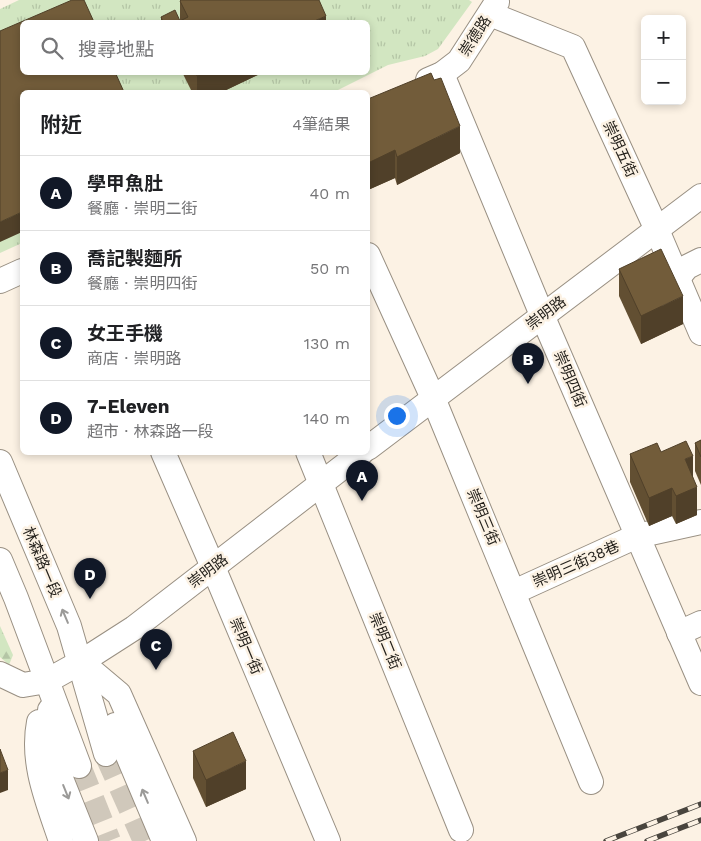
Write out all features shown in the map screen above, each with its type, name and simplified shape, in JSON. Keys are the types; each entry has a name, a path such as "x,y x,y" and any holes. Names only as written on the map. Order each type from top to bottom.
{"street":[{"name":"崇德路","path":"405,89 442,74 459,62 494,7"},
{"name":"崇明五街","path":"494,7 573,47 657,230 701,333"},
{"name":"崇明四街","path":"442,74 542,315 701,683"},
{"name":"崇明路","path":"370,446 701,196"},
{"name":"崇明三街","path":"370,259 433,398 592,782"},
{"path":"678,278 687,267 701,260"},
{"path":"0,281 20,272"},
{"path":"678,278 692,277 701,273"},
{"name":"崇明一街","path":"164,455 328,841"},
{"name":"崇明二街","path":"309,455 461,830"},
{"name":"崇明路","path":"47,681 134,628 358,455"},
{"name":"林森路一段","path":"0,462 69,626 81,662 106,754"},
{"name":"崇明三街38巷","path":"514,592 637,536 701,522"},
{"path":"0,560 79,766"},
{"path":"679,633 701,624"},
{"path":"81,662 119,694 184,841"},
{"name":"林森路一段","path":"81,662 110,714 164,841"},
{"path":"0,674 23,685 47,681"},
{"path":"47,681 36,737 40,776 61,841"},
{"path":"47,681 52,745 62,781 86,841"}],"green space":[{"path":"19,0 469,0 472,2 438,49 425,56 388,65 370,74 370,20 20,20 20,75 368,75 338,90 20,90 20,244 0,253 0,9"},
{"path":"0,626 13,655 9,665 0,657"}],"building":[{"path":"72,0 84,0 93,20 26,20"},
{"path":"319,0 326,16 317,20 182,20 188,17 180,1"},
{"path":"175,10 180,20 162,20 161,17"},
{"path":"20,22 20,75 116,75 123,90 20,90 20,213 0,222 0,31"},
{"path":"431,73 434,80 441,78 460,126 397,157 395,150 370,162 370,98"},
{"path":"661,249 683,296 641,316 619,269"},
{"path":"701,440 701,457 695,443"},
{"path":"686,441 693,456 685,459 697,487 676,496 672,488 649,498 630,454 657,443 661,452"},
{"path":"233,732 246,761 206,780 193,751"},
{"path":"0,749 8,770 0,773"}],"tunnel":[{"path":"106,754 145,841"},
{"path":"79,766 109,841"}],"railway":[{"path":"606,841 701,804"},
{"path":"647,841 701,820"}],"place":[{"name":"喬記製麵所","path":"528,384"},
{"name":"學甲魚肚","path":"362,501"},
{"name":"7-Eleven","path":"90,599"},
{"name":"女王手機","path":"156,670"}]}
